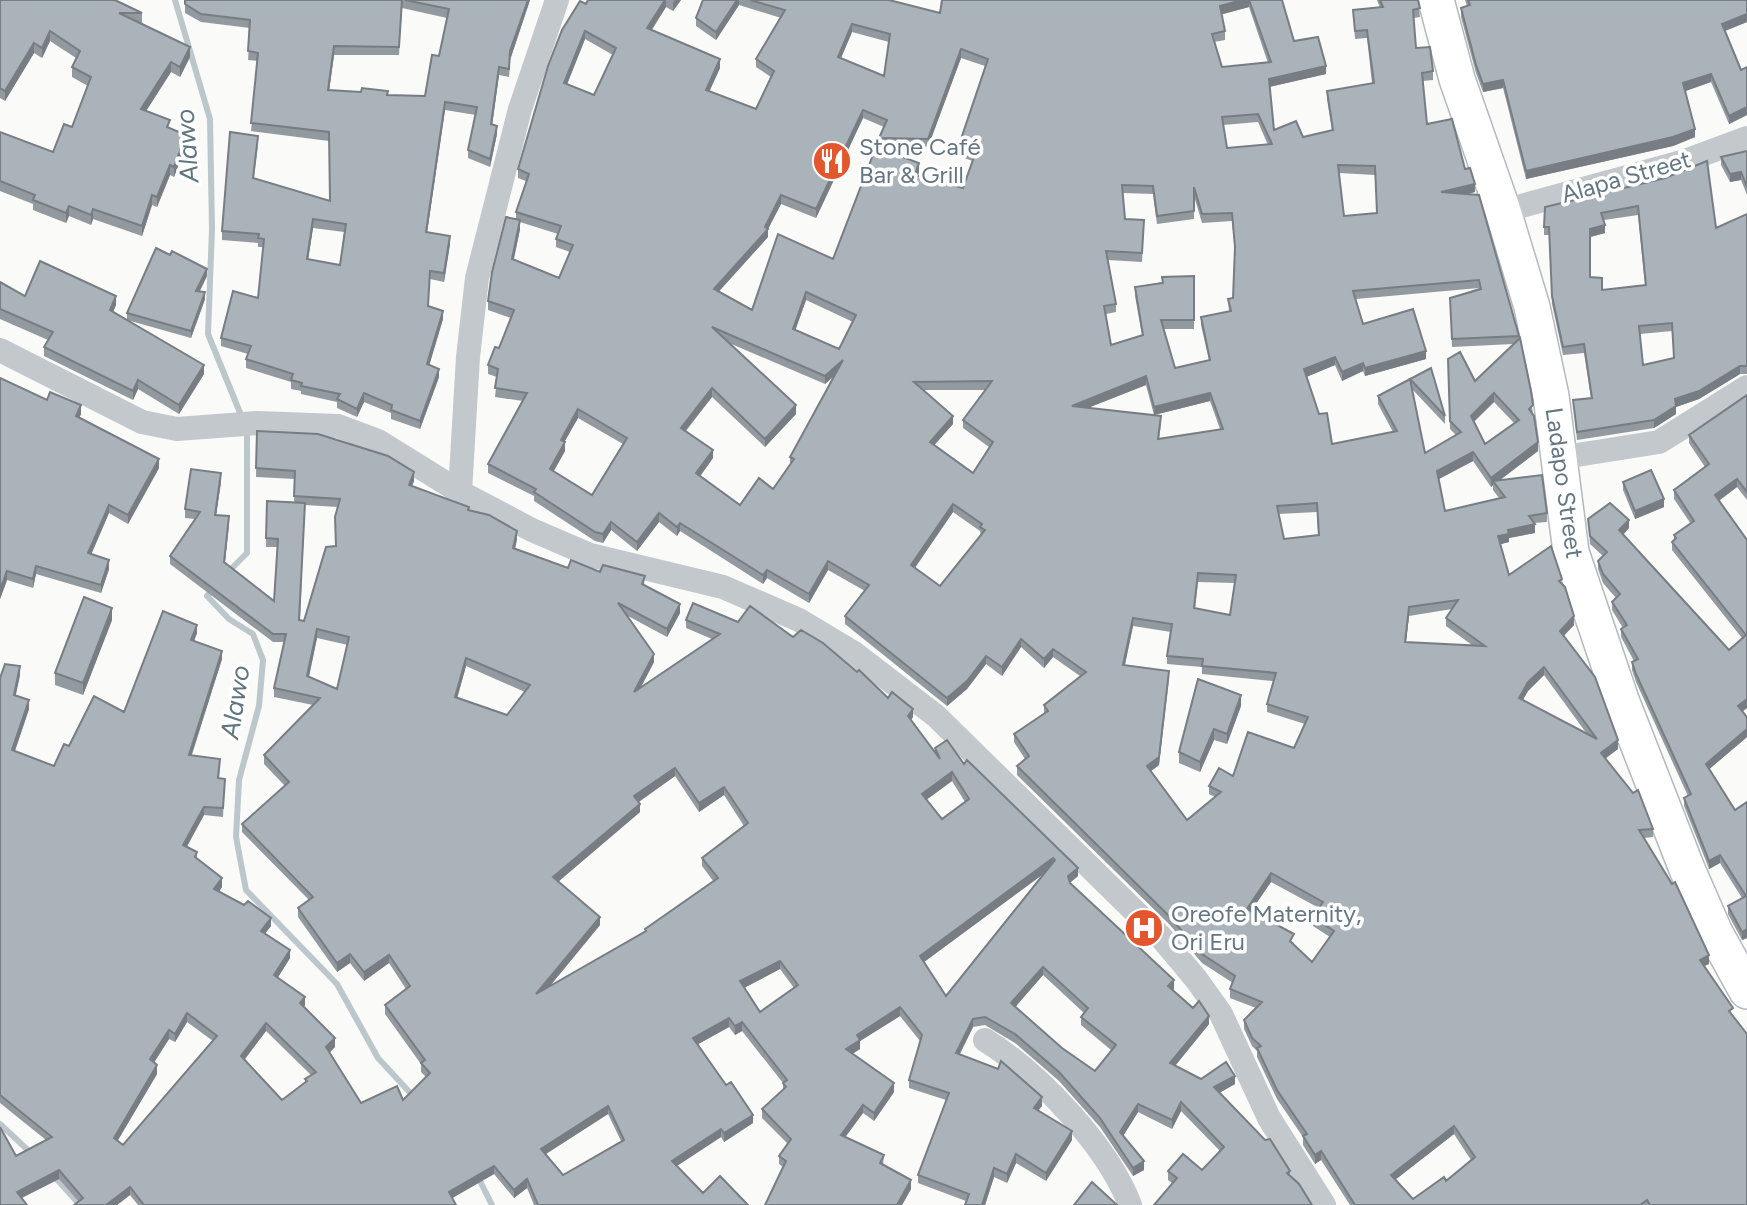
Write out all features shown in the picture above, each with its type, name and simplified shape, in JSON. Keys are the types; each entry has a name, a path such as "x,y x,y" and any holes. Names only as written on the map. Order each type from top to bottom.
{"main road":[{"name":"Ladapo Street","path":"1436,0 1457,79 1503,211 1540,345 1551,396 1571,552 1614,677 1687,869 1715,933 1747,991"}],"street":[{"path":"460,492 468,357 477,278 520,110 557,0"},
{"name":"Alapa Street","path":"1503,211 1685,161 1747,138"},
{"path":"0,350 142,422 177,429 258,423 338,426 378,441 460,492 532,530 590,555 723,587 799,620 854,653 936,716 1160,936 1221,1014 1269,1118 1324,1205"},
{"path":"1558,458 1659,442 1747,387"},
{"path":"985,1040 1043,1083 1093,1143 1123,1186 1130,1205"}],"building":[{"path":"0,0 115,0 142,13 119,13 190,47 180,67 171,62 141,109 170,120 167,127 186,135 174,167 170,165 157,197 152,195 142,226 93,209 91,215 69,206 66,213 33,200 35,195 0,181 0,132 53,152 64,124 72,127 91,77 72,67 80,51 50,31 42,48 34,43 5,91 0,88"},
{"path":"185,0 402,0 399,47 334,46 328,90 361,92 362,88 388,91 387,95 425,96 432,55 439,56 449,9 405,0 528,0 510,51 509,69 499,67 491,124 497,126 490,159 468,150 477,107 445,102 426,232 450,236 444,273 430,271 428,306 443,311 427,364 439,369 420,421 391,410 392,405 364,393 357,409 337,399 340,394 301,386 302,383 291,380 293,374 246,359 251,346 221,338 233,291 258,298 264,239 258,238 259,234 222,231 230,132 258,136 253,178 330,201 329,132 251,123 258,53 248,51 250,20 201,14 185,4","holes":["313,219 346,224 340,265 307,259"]},
{"path":"588,0 665,0 647,28 720,59 706,90 756,109 774,71 756,59 785,10 750,0 889,0 940,13 942,0 1242,0 1220,6 1225,31 1212,34 1222,67 1271,62 1249,0 1282,0 1294,41 1318,37 1326,66 1269,79 1274,130 1296,121 1303,137 1333,130 1327,91 1374,83 1367,30 1355,31 1353,10 1383,7 1380,0 1418,0 1420,8 1413,10 1416,48 1430,47 1433,71 1422,73 1427,124 1452,119 1465,169 1470,168 1475,184 1441,192 1479,195 1519,336 1452,339 1450,298 1481,289 1479,280 1353,291 1363,324 1413,309 1426,351 1365,368 1363,363 1342,372 1335,357 1304,369 1319,414 1327,413 1332,444 1397,431 1378,396 1410,379 1425,453 1461,432 1450,421 1448,359 1460,352 1475,381 1520,338 1533,405 1529,409 1534,416 1538,442 1491,478 1473,452 1437,471 1445,511 1505,497 1493,481 1542,475 1547,513 1529,516 1535,524 1508,530 1509,534 1498,536 1509,575 1551,546 1562,579 1559,581 1565,587 1574,616 1560,631 1595,677 1618,740 1601,753 1633,793 1638,790 1653,829 1639,830 1672,884 1675,882 1709,955 1700,960 1733,1008 1729,1011 1747,1034 1747,1205 1650,1205 1647,1200 1640,1205 1355,1205 1321,1151 1315,1155 1303,1136 1307,1134 1277,1090 1257,1048 1261,1046 1252,1038 1244,1020 1262,1002 1230,989 1235,976 1202,954 1170,917 1017,766 1029,756 1014,734 1048,711 1044,705 1086,672 1053,649 1044,659 1021,639 1002,667 986,656 967,681 947,698 845,616 869,585 828,561 809,594 767,570 763,575 680,523 677,527 659,513 637,542 611,522 603,534 595,532 534,492 536,489 488,464 527,393 495,388 498,369 488,365 495,347 499,348 514,310 488,301 492,272 506,217 520,220 512,259 559,278 573,245 556,239 561,226 516,212 529,174 518,169 548,66 562,30 580,1 586,4","holes":["852,24 890,34 884,76 838,57","585,31 616,48 594,95 564,83","961,49 988,59 958,148 975,154 963,188 915,175 919,163 876,147 833,259 778,234 752,310 714,289 768,229 765,227 781,195 816,209 863,110 887,120 879,138 928,139","1258,114 1272,144 1227,148 1222,117","1338,165 1375,166 1377,213 1344,216","1122,185 1153,186 1157,216 1194,211 1194,187 1202,214 1232,213 1235,247 1233,298 1228,299 1231,311 1201,317 1210,360 1175,368 1161,320 1194,320 1194,276 1162,277 1163,283 1135,287 1143,335 1111,345 1104,306 1116,304 1106,251 1142,253 1144,220 1125,219","806,292 856,315 839,349 793,329","712,327 825,376 843,360 790,457 794,459 773,489 759,478 740,505 696,473 713,450 681,428 712,388 765,439 796,405","1146,376 1154,407 1210,393 1223,429 1158,439 1161,416 1072,406","992,381 963,420 993,442 973,473 930,442 953,416 914,382","1494,393 1519,420 1485,444 1471,416","578,409 627,438 592,495 550,469 565,442 561,440","1317,503 1319,535 1284,539 1277,506","953,504 982,524 980,527 985,530 940,586 911,565","1198,573 1236,575 1230,615 1194,608","1458,600 1446,618 1485,646 1405,642 1409,607","1133,618 1172,624 1167,656 1203,659 1202,666 1276,673 1267,704 1308,717 1294,748 1248,732 1233,776 1219,768 1209,786 1221,792 1187,820 1147,766 1159,757 1169,671 1123,665","1544,667 1597,739 1519,698 1528,682","1271,873 1323,902 1313,917 1334,931 1312,962 1290,941 1294,934 1247,909","1454,1126 1475,1157 1446,1181 1444,1177 1413,1199 1391,1175"]},
{"path":"703,0 737,0 716,32 696,18"},
{"path":"1468,0 1747,0 1747,14 1722,24 1741,70 1747,67 1747,107 1729,116 1711,74 1683,83 1695,129 1673,137 1526,171 1503,80 1483,84 1476,65 1461,8 1470,5"},
{"path":"1747,151 1747,187 1741,172 1730,174 1721,157"},
{"path":"1707,161 1716,228 1747,214 1747,366 1740,366 1699,391 1675,399 1676,406 1654,420 1577,432 1573,400 1592,398 1584,344 1563,347 1552,296 1549,227 1544,227 1545,207 1665,178","holes":["1638,206 1646,285 1602,290 1602,278 1590,277 1590,229 1605,225 1601,213","1672,323 1674,358 1643,365 1639,326"]},
{"path":"156,248 170,255 172,251 207,269 196,291 205,292 191,331 127,313"},
{"path":"40,261 116,296 110,310 204,365 179,405 138,380 133,391 44,347 53,332 0,309 0,282 25,296"},
{"path":"1431,368 1445,416 1410,379"},
{"path":"0,378 47,400 50,392 81,405 76,416 159,459 128,515 109,505 88,553 109,560 101,585 36,566 33,579 7,571 0,590"},
{"path":"1747,395 1747,492 1737,479 1715,495 1747,540 1747,699 1738,706 1747,717 1747,729 1706,764 1735,810 1747,802 1747,929 1742,932 1728,906 1746,896 1720,855 1709,861 1684,798 1691,794 1636,674 1632,662 1638,659 1621,629 1627,625 1612,602 1620,594 1603,574 1598,561 1607,552 1590,536 1588,519 1610,503 1629,520 1619,530 1729,650 1746,635 1672,542 1676,538 1674,535 1694,521 1674,490 1709,464 1689,435"},
{"path":"257,431 318,434 388,456 414,472 409,485 469,507 468,510 489,515 517,531 513,548 568,568 571,560 600,572 603,565 645,576 642,584 680,604 667,629 618,603 654,654 634,692 720,634 686,620 693,603 738,622 750,606 793,637 801,630 823,643 857,672 859,670 888,698 892,692 913,709 908,716 940,759 935,748 947,740 964,764 967,760 1078,868 1068,876 1070,883 1174,980 1168,986 1193,1008 1199,1001 1209,1016 1170,1063 1201,1079 1226,1062 1235,1076 1214,1087 1265,1140 1270,1139 1290,1171 1287,1173 1299,1184 1312,1205 1154,1205 1177,1178 1168,1171 1183,1154 1202,1170 1224,1147 1181,1102 1172,1120 1138,1104 1120,1132 1144,1161 1133,1168 1100,1118 1059,1072 1015,1034 985,1017 973,1019 956,1053 998,1069 1001,1061 1042,1097 1034,1108 1072,1131 1046,1173 1016,1154 1007,1174 994,1168 982,1205 965,1205 969,1194 918,1175 949,1093 909,1080 922,1035 900,1007 857,1035 860,1040 846,1049 894,1083 874,1113 863,1105 841,1135 884,1155 880,1163 911,1180 897,1205 765,1205 786,1161 779,1156 791,1139 762,1109 786,1087 783,1083 787,1080 742,1022 735,1026 729,1018 693,1038 726,1085 731,1082 753,1115 724,1133 721,1129 672,1161 703,1193 720,1176 748,1205 538,1205 527,1179 514,1190 494,1166 449,1192 456,1205 144,1205 130,1187 106,1205 74,1205 83,1198 59,1170 17,1192 27,1205 0,1205 0,1127 16,1156 52,1137 0,1095 0,678 5,664 20,666 14,695 29,700 12,750 54,766 64,744 69,746 94,696 124,712 163,611 197,625 191,640 222,651 189,755 220,759 218,778 225,779 223,808 204,807 183,845 197,852 195,857 222,878 214,889 244,905 248,901 271,918 261,931 290,950 274,975 305,997 300,1003 335,1038 326,1047 361,1103 397,1086 403,1100 430,1073 421,1063 425,1060 385,1005 410,986 389,955 364,972 350,954 337,963 298,908 313,897 242,824 289,782 264,755 320,698 274,688 286,634 273,634 170,556 200,512 185,509 191,469 221,473 215,515 229,516 224,562 274,601 278,539 266,538 267,501 305,503 299,620 304,621 326,547 336,546 335,517 340,499 294,496 295,471 256,468","holes":["317,629 349,637 337,689 307,676","466,658 530,685 507,715 455,697","675,768 699,803 724,787 748,823 702,858 718,878 645,929 646,931 536,994 600,917 553,877 640,804 634,796","952,772 969,799 942,819 922,794","1053,858 1055,860 946,996 920,956","780,961 798,985 760,1012 740,981","1043,967 1088,1008 1081,1017 1116,1045 1095,1071 1062,1048 1011,1003","187,1013 217,1036 123,1145 114,1138 157,1065 150,1059 169,1030 175,1034","266,1023 316,1072 282,1100 241,1056","608,1106 624,1140 563,1175 541,1149"]},
{"path":"1651,470 1664,499 1635,511 1623,482"},
{"path":"84,597 112,608 83,683 55,673"},
{"path":"1198,679 1241,695 1227,734 1214,729 1200,762 1179,752"},
{"path":"1092,1182 1117,1205 1074,1205"}],"waterway":[{"name":"Alawo","path":"175,0 210,119 212,229 208,334 243,420"},
{"name":"Alawo","path":"228,572 247,553 247,430"},
{"name":"Alawo","path":"214,588 207,596 229,619 253,634 263,660 259,706 239,780 236,837 246,890 337,984 378,1058 415,1098"},
{"path":"0,1124 32,1154"},
{"path":"52,1174 80,1205"},
{"name":"Alawo","path":"478,1177 492,1205"}],"place":[{"name":"Stone Café Bar & Grill","path":"832,161"},
{"name":"Oreofe Maternity, Ori Eru","path":"1144,928"}]}
